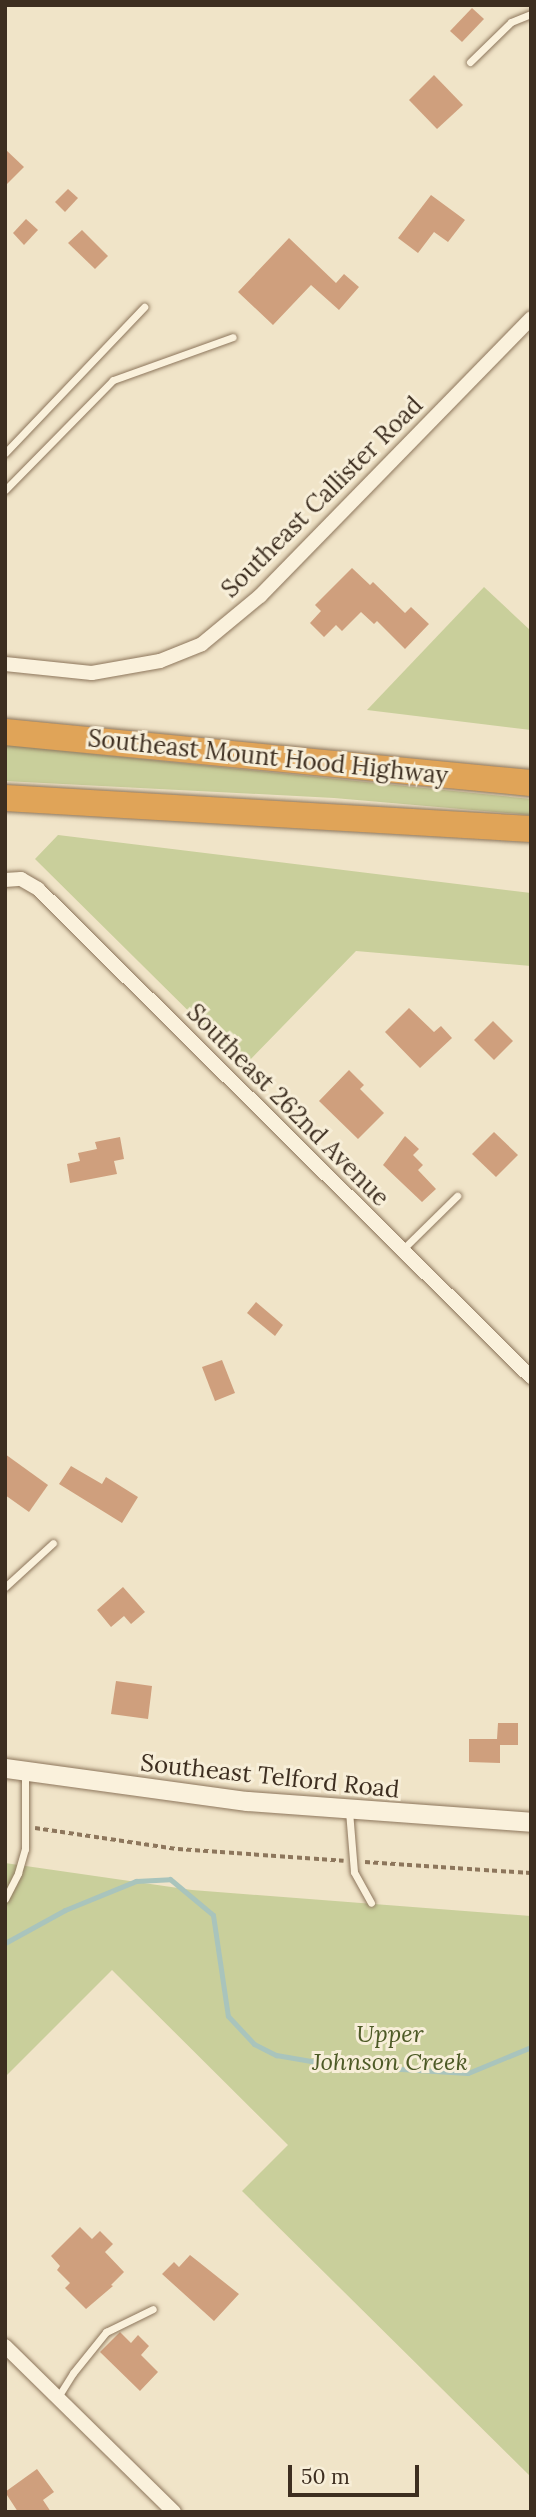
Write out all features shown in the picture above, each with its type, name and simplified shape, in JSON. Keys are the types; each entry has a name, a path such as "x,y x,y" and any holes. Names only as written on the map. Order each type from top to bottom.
{"highway":[{"name":"Southeast Mount Hood Highway","path":"5,732 531,783"},
{"name":"Southeast Mount Hood Highway","path":"5,798 531,829"}],"street":[{"name":"Southeast Callister Road","path":"5,664 92,673 160,661 202,644 260,596 531,318"},
{"name":"Southeast 262nd Avenue","path":"6,879 21,879 38,889 531,1377"},
{"name":"Southeast Telford Road","path":"5,1769 139,1788 349,1810 531,1822"},
{"path":"5,2346 174,2512"}],"lane":[{"path":"470,62 511,22 531,14"},
{"path":"5,453 144,307"},
{"path":"5,490 113,380 233,337"},
{"path":"402,1250 457,1196"},
{"path":"5,1587 53,1543"},
{"path":"5,1899 26,1849 25,1772"},
{"path":"349,1810 354,1872 371,1903"},
{"path":"5,1887 16,1878"},
{"path":"58,2398 73,2373 106,2332 153,2309"}],"path":[{"path":"26,1826 178,1849"}],"green space":[{"path":"484,587 531,631 531,730 367,710"},
{"path":"5,745 531,799 531,815 334,798 5,781"},
{"path":"58,835 531,893 531,966 356,951 244,1066 35,859"},
{"name":"Upper Johnson Creek","path":"5,1863 192,1890 531,1916 531,2477 242,2191 288,2145 112,1970 5,2077"}],"building":[{"path":"472,8 484,19 462,42 450,31"},
{"path":"434,75 463,105 437,129 409,100"},
{"path":"5,149 24,167 5,186"},
{"path":"68,189 78,198 65,212 55,202"},
{"path":"431,195 465,220 448,242 434,232 418,253 398,238"},
{"path":"26,219 38,230 24,245 13,233"},
{"path":"82,230 108,256 95,269 68,243"},
{"path":"289,238 336,283 344,274 359,287 339,310 311,285 273,325 238,292"},
{"path":"352,568 370,585 373,582 405,613 411,607 429,624 405,649 377,621 374,624 361,612 342,631 336,625 324,637 310,623 321,611 315,605"},
{"path":"409,1008 434,1032 441,1026 452,1038 420,1068 385,1032"},
{"path":"493,1021 513,1041 494,1060 474,1040"},
{"path":"349,1070 364,1085 360,1089 384,1113 358,1139 319,1101"},
{"path":"494,1132 518,1155 496,1177 472,1154"},
{"path":"405,1136 419,1149 413,1155 423,1165 418,1170 436,1189 422,1202 383,1165"},
{"path":"120,1137 124,1159 114,1161 117,1174 70,1183 67,1164 80,1161 78,1153 97,1149 95,1142"},
{"path":"256,1302 283,1325 275,1336 247,1313"},
{"path":"222,1360 235,1393 215,1401 202,1367"},
{"path":"5,1454 48,1485 29,1512 5,1495"},
{"path":"71,1466 102,1484 106,1477 138,1497 122,1523 59,1484"},
{"path":"123,1587 145,1612 131,1624 124,1616 111,1627 97,1610"},
{"path":"116,1681 152,1686 148,1719 111,1714"},
{"path":"498,1723 518,1723 518,1745 500,1745 500,1763 469,1762 469,1739 497,1739"},
{"path":"80,2227 92,2239 100,2231 113,2244 105,2252 124,2272 111,2285 113,2286 86,2309 65,2288 70,2283 57,2270 60,2266 51,2256"},
{"path":"190,2255 239,2294 214,2321 162,2274 174,2262 179,2267"},
{"path":"120,2332 131,2343 138,2335 149,2346 141,2355 158,2372 140,2391 100,2352"},
{"path":"37,2469 54,2492 43,2500 51,2512 18,2512 5,2492"}],"waterway":[{"path":"5,1943 65,1910 136,1881 170,1879 213,1915 228,2016 254,2044 276,2055 334,2065 468,2073 531,2047"}]}
